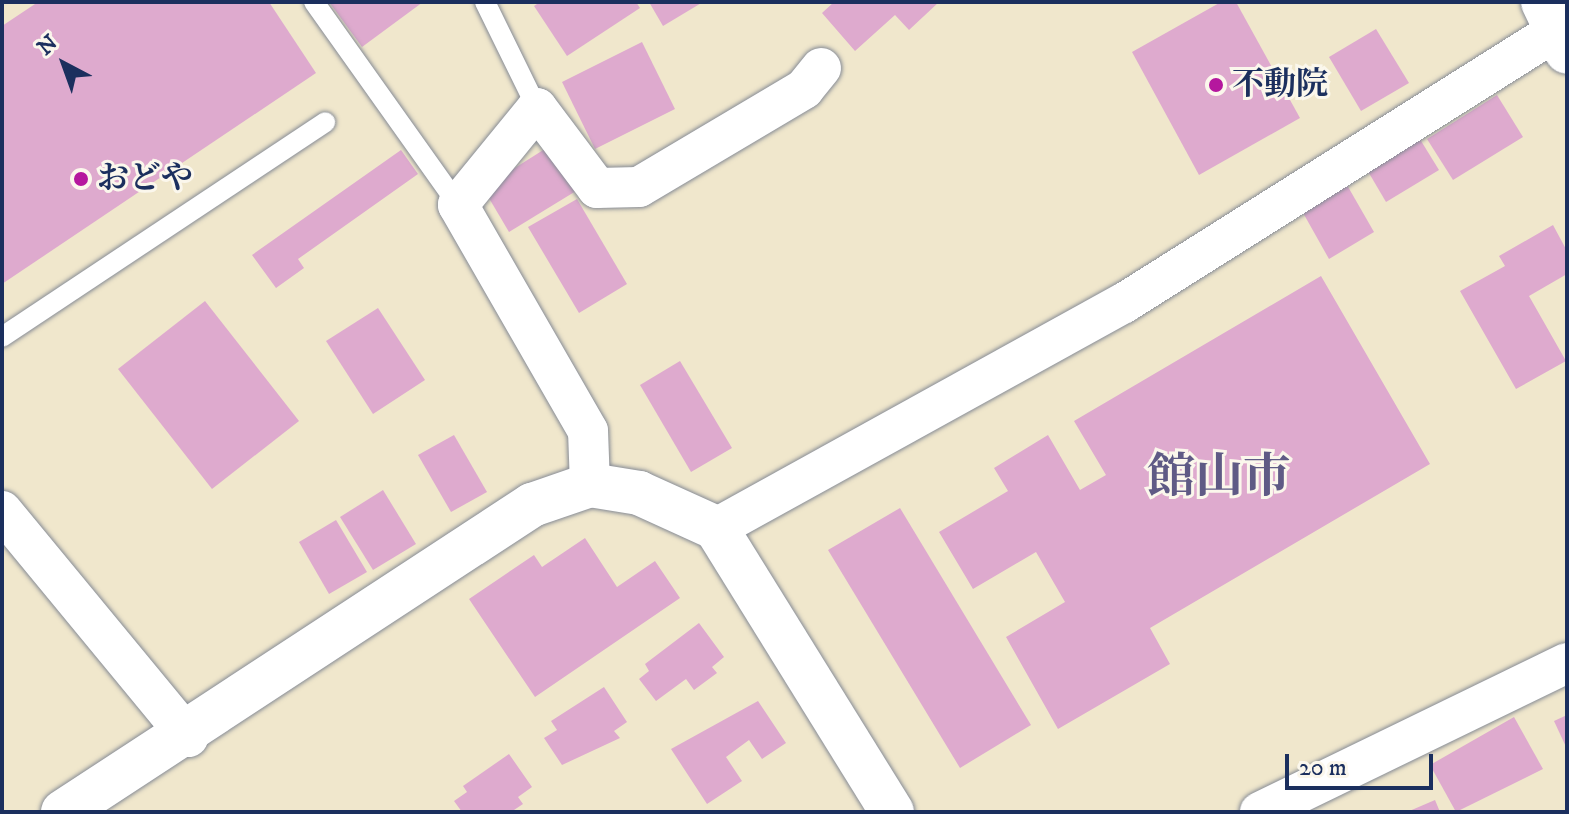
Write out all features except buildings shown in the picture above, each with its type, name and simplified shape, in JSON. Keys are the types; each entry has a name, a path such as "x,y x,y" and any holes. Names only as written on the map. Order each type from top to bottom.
{"street":[{"path":"716,528 1124,303 1555,28"},
{"path":"590,485 588,431 458,205 537,108 597,188 639,187 804,89 821,68"},
{"path":"63,812 188,737 532,505 590,485 639,493 716,528 892,812"},
{"path":"2,511 188,737"},
{"path":"1260,812 1567,663"}],"lane":[{"path":"314,2 458,205"},
{"path":"485,2 537,108"},
{"path":"2,337 325,122"}],"place":[{"name":"不動院","path":"1216,85"},
{"name":"おどや","path":"81,179"}],"district":[{"name":"館山市","path":"1219,479"}]}
